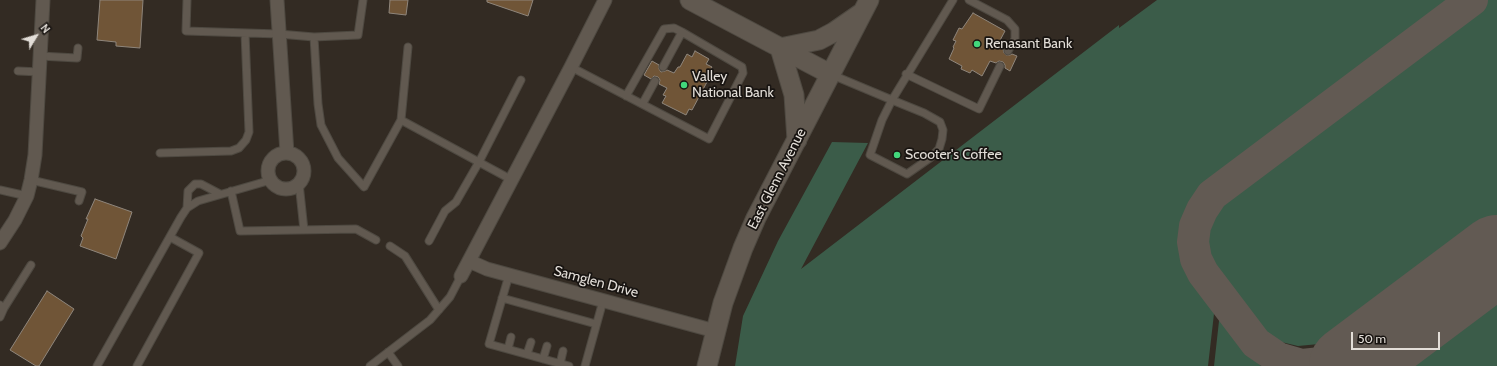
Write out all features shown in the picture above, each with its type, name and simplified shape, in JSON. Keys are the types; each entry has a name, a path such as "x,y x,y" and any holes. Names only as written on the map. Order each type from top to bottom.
{"main road":[{"path":"690,0 830,74"},
{"path":"780,48 819,40 834,32 866,6"},
{"name":"East Glenn Avenue","path":"707,366 715,331 730,282 743,248 765,201 866,6"},
{"path":"780,48 794,95 797,140"}],"street":[{"path":"0,243 15,220 27,196 31,180 35,155 43,0"},
{"path":"277,0 287,153"},
{"path":"461,276 605,0"},
{"path":"287,153 296,155 303,165 303,177 299,183 290,188 284,189 278,187 271,180 268,173 268,167 273,157 278,154 287,153"},
{"name":"Samglen Drive","path":"469,261 487,269 715,331"}],"lane":[{"path":"187,0 186,31 279,34 314,37 358,35 363,0"},
{"path":"830,74 892,100 924,113 940,122 943,130 939,149 930,158 907,174 870,155 882,120 892,100 906,74 953,0"},
{"path":"969,0 1007,20 1015,29 1015,40 1008,51"},
{"path":"571,67 626,96 643,103 709,140 743,73 742,67 674,28 664,29 626,96"},
{"path":"663,67 682,32"},
{"path":"160,153 231,151 239,148 246,140 249,132 245,33"},
{"path":"314,37 318,104 321,125 338,158 364,187 401,120 408,48"},
{"path":"40,56 77,58 78,48"},
{"path":"906,74 980,110 1000,66"},
{"path":"18,71 40,72"},
{"path":"429,240 445,211 456,202 479,162 521,80"},
{"path":"643,103 655,81"},
{"path":"401,120 512,180"},
{"path":"31,180 82,192 79,201"},
{"path":"187,208 198,201 271,180"},
{"path":"299,183 304,230"},
{"path":"97,366 187,208 188,192 195,184 201,184 220,194"},
{"path":"0,190 27,196"},
{"path":"231,191 240,231 356,229 376,240"},
{"path":"137,366 199,253 170,237"},
{"path":"390,246 405,256 439,310"},
{"path":"0,317 2,307 31,265"},
{"path":"509,275 489,344 569,366"},
{"path":"370,366 430,320 450,297 461,276"},
{"path":"502,298 520,307 555,317 596,324"},
{"path":"585,366 603,301"},
{"path":"508,349 511,337"},
{"path":"527,354 531,342"},
{"path":"543,359 547,346"},
{"path":"560,364 563,351"},
{"path":"388,352 398,366"}],"green space":[{"path":"1157,0 1455,0 1218,178 1197,199 1190,212 1184,242 1191,271 1215,305 1208,366 735,366 743,316 778,241 832,142 868,143 801,269 1119,25 1119,28"},
{"path":"1486,0 1497,0 1497,218 1339,337 1319,344 1298,346 1277,341 1258,330 1213,270 1206,253 1205,233 1211,214 1222,199"},
{"path":"1497,285 1497,366 1390,366"},
{"path":"1224,317 1261,366 1214,366 1219,321"}],"building":[{"path":"100,0 143,0 140,48 116,46 116,42 97,40"},
{"path":"390,0 408,0 406,15 389,13"},
{"path":"487,0 533,0 528,16 487,2"},
{"name":"Renasant Bank","path":"973,13 1005,31 997,46 1003,49 1006,55 1012,54 1017,56 1010,71 1005,68 1003,62 999,61 996,63 990,61 982,76 972,70 970,73 961,69 962,66 949,59 956,41 953,40 959,28 962,29"},
{"name":"Valley National Bank","path":"695,51 709,59 706,64 712,67 704,80 707,82 692,110 689,109 686,115 662,103 666,96 663,95 667,88 659,84 660,80 658,77 654,76 651,79 644,75 652,61 659,65 661,72 667,70 674,73 678,67 680,67 687,54 692,57"},
{"path":"95,199 132,212 116,259 80,246 83,238 81,236 88,219 86,219"},
{"path":"47,291 74,309 39,366 36,366 10,350"}],"taxiway":[{"path":"1359,359 1302,365 1278,358 1256,343 1203,273 1196,259 1193,242 1195,226 1202,210 1212,195 1472,0"}],"runway":[{"path":"1349,366 1497,255"}],"place":[{"name":"Renasant Bank","path":"977,44"},
{"name":"Valley National Bank","path":"684,85"},
{"name":"Scooter's Coffee","path":"897,155"}]}
